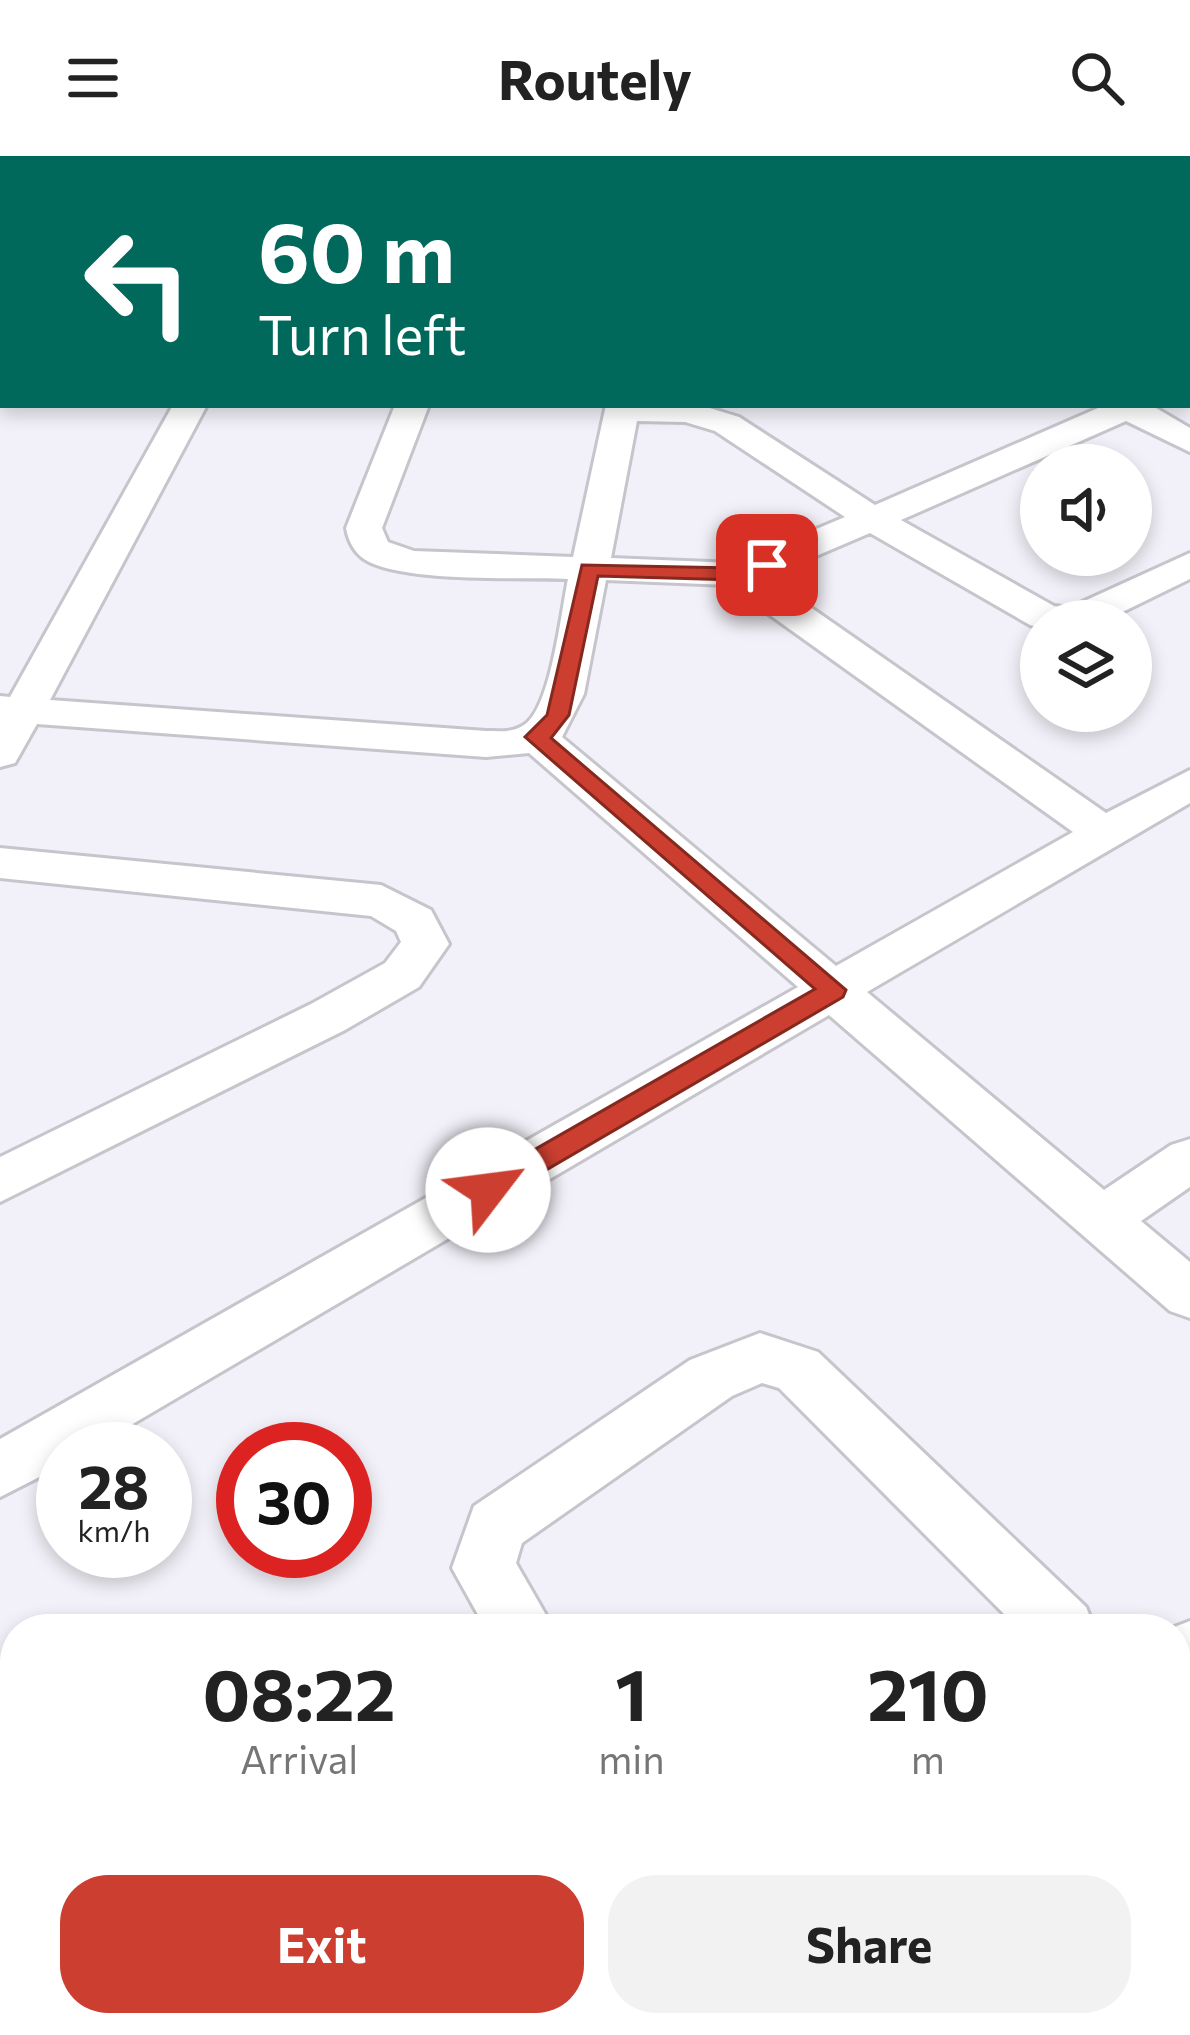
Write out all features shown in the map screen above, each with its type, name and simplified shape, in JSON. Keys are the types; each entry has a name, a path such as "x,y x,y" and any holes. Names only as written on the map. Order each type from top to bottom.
{"street":[{"path":"0,754 12,709 188,408"},
{"path":"411,408 364,528 368,545 378,553 414,562 737,574 1123,408"},
{"path":"12,709 486,745 536,737 550,729 558,715 622,408"},
{"path":"631,408 707,416 1028,611 1056,620 1084,616 1190,564"},
{"path":"1131,408 1190,442"},
{"path":"737,574 1104,833"},
{"path":"536,737 1190,1294"},
{"path":"0,1470 1190,784"},
{"path":"0,863 381,901 415,921 424,944 402,975 0,1181"},
{"path":"1102,1220 1190,1159"},
{"path":"512,1614 483,1568 496,1526 711,1378 760,1358 798,1369 1048,1614"}],"route":[{"path":"488,1190 833,990 536,737 554,724 565,694 590,570 737,574 767,565"}]}
